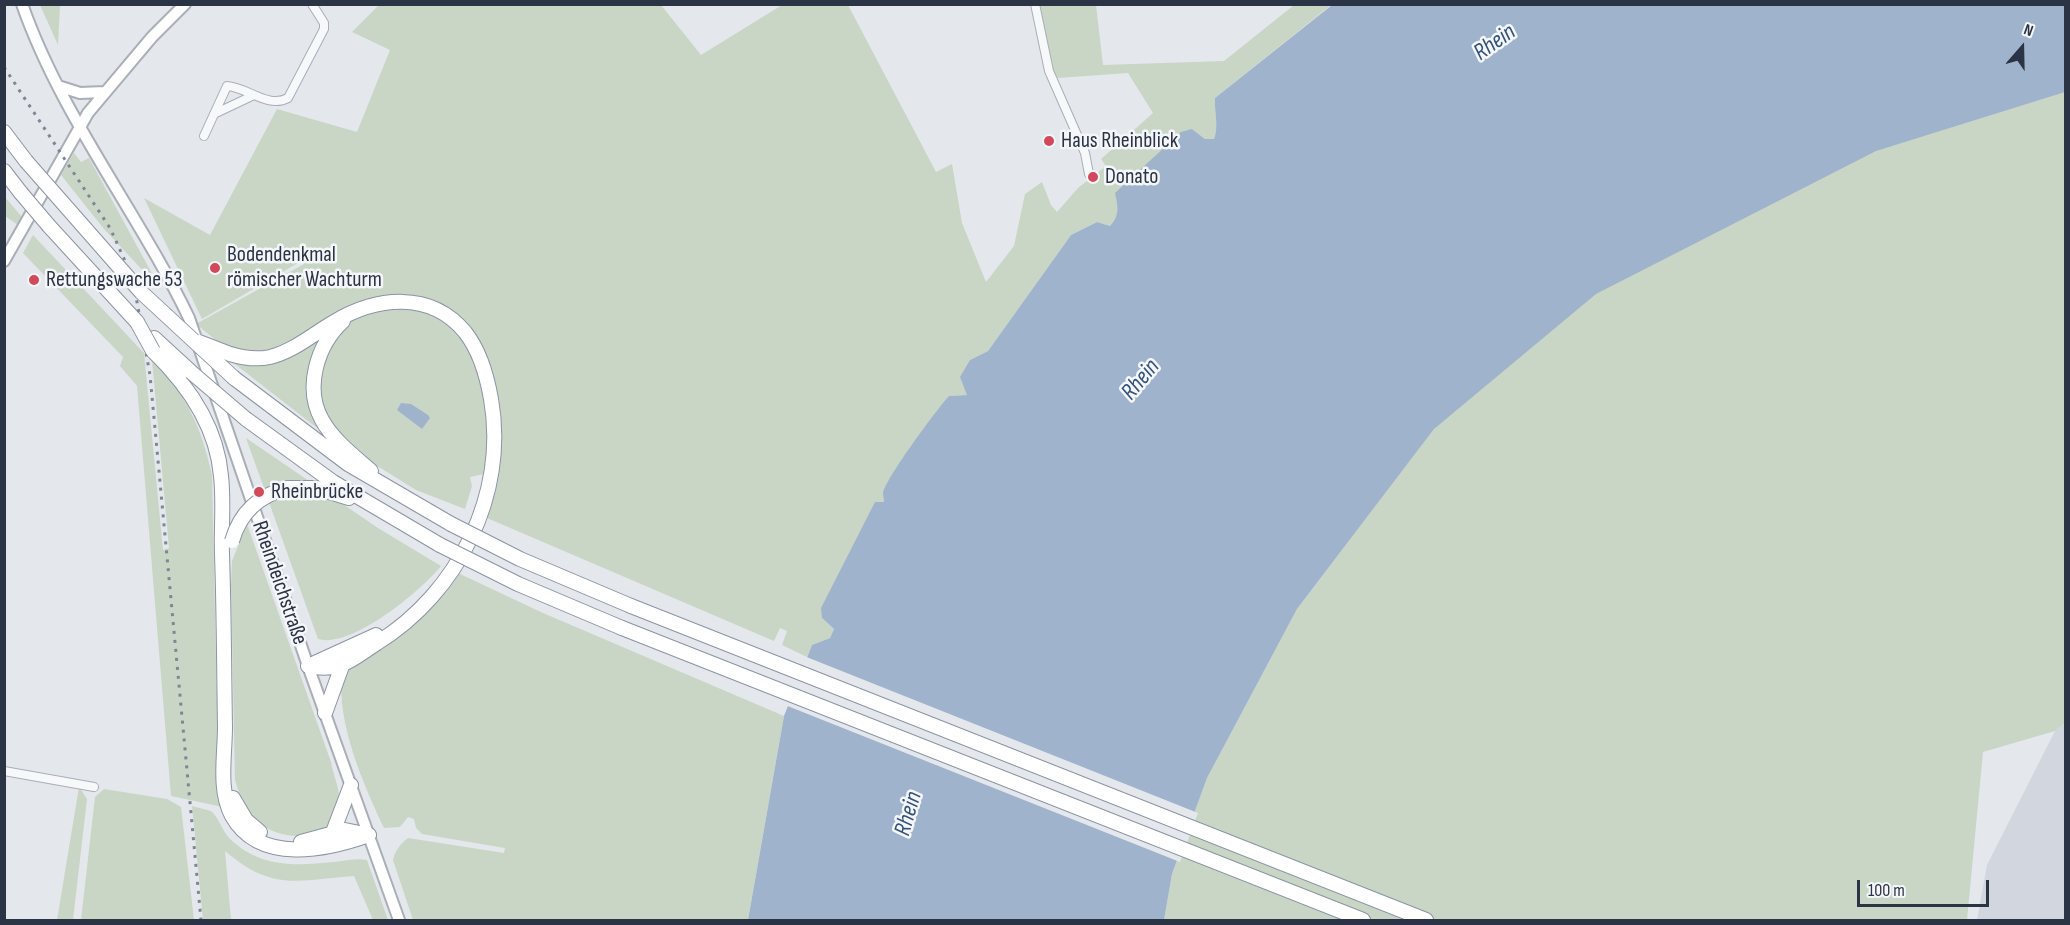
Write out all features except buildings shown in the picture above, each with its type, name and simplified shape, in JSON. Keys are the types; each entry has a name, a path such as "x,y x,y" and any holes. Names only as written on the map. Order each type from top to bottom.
{"highway":[{"path":"4,132 103,251 188,338 234,378 348,464 404,499 520,559 631,606 1425,921"},
{"path":"4,171 49,226 137,322 195,400 208,426 219,459 224,577 225,794 231,815 238,825 263,843 290,850 305,850 346,843 369,835"},
{"path":"188,338 230,354 257,359 272,356 299,344 351,314 374,304 394,301 413,302 448,316 467,334 480,357 489,386 494,418 494,449 481,513 469,543 452,571 392,634 342,666 323,669 308,666"},
{"path":"351,314 333,333 321,353 314,380 316,403 321,419 330,432 404,499"},
{"path":"153,345 191,372 246,419 368,504 440,545 518,584 1363,921"},
{"path":"224,577 238,524 255,503 270,493 288,488 317,488 368,504"},
{"path":"308,666 319,659 375,636 419,608"},
{"path":"325,713 342,666"},
{"path":"225,767 231,793 240,811 255,829 266,836 291,843 304,842 345,830 369,835"},
{"path":"333,832 351,785"}],"main road":[{"name":"Rheindeichstraße","path":"22,4 32,34 58,86 164,267 189,318 308,666 399,921"},
{"path":"4,261 80,125 104,92 184,5"},
{"path":"58,86 80,93 104,92"}],"street":[{"path":"1035,4 1049,71 1086,153 1089,174"},
{"path":"204,136 227,86 252,96 281,101 288,98 324,29 324,23 313,5"},
{"path":"223,94 230,107"},
{"path":"214,114 252,96"},
{"path":"4,771 94,787"}],"shaded area":[{"path":"2065,723 2065,920 1977,920 1987,865 2055,731"}],"green space":[{"path":"40,5 60,5 58,45"},
{"path":"379,5 661,5 701,55 782,5 848,5 936,172 952,164 962,223 986,282 1014,246 1025,194 1042,182 1051,205 1057,212 1078,188 1106,166 1101,159 1153,113 1128,73 1058,78 1052,71 1038,5 1096,5 1103,65 1224,61 1294,5 1331,5 1215,98 1214,139 1205,139 1192,129 1118,206 1117,219 1110,226 1097,222 1071,235 988,351 970,360 967,395 949,396 884,502 822,618 834,629 830,638 812,645 807,657 782,645 787,631 780,628 774,641 487,518 497,478 484,474 470,477 472,486 465,509 416,490 321,431 231,361 223,346 196,324 304,264 303,260 202,319 144,198 210,235 277,109 357,132 390,50 352,32"},
{"path":"2065,87 2065,723 2055,731 1983,752 1967,920 1164,920 1172,874 1207,778 1297,609 1436,426 1601,287 1876,147"},
{"path":"74,153 81,162 89,158 161,290 104,229 61,175"},
{"path":"4,196 22,217 18,225 5,216"},
{"path":"33,235 144,353 163,550 169,548 152,360 175,386 191,413 203,441 212,475 219,795 223,807 171,796 137,386 120,366 123,357 23,253"},
{"path":"246,438 378,528 441,566 402,603 366,627 332,640 318,639"},
{"path":"247,524 331,762 339,794 339,804 334,817 326,827 304,836 278,833 256,821 245,807 235,780 232,561"},
{"path":"458,573 543,613 784,716 748,920 413,920 393,860 398,848 408,838 504,853 505,848 422,834 416,828 414,819 408,817 400,827 384,828 360,773 347,733 341,693 342,674"},
{"path":"79,787 87,799 73,920 57,920"},
{"path":"104,789 167,799 181,807 194,920 81,920 95,797"},
{"path":"192,806 211,811 229,838 241,848 265,860 305,864 367,860 388,920 373,920 354,876 301,881 272,878 257,873 225,851 231,920 203,920"}],"water":[{"name":"Rhein","path":"1332,5 2065,5 2065,92 1876,151 1596,294 1434,429 1297,609 1207,778 1172,874 1164,920 748,920 784,716 812,645 830,638 834,629 822,618 821,608 875,502 884,502 883,493 893,473 949,396 967,395 960,377 970,360 988,351 1071,235 1097,222 1110,226 1117,211 1115,193 1181,132 1192,129 1205,139 1214,139 1215,98"},
{"path":"401,403 411,404 428,415 430,418 422,429 397,410"}],"pier":[{"path":"804,656 1198,813 1180,862 785,705"}],"railway":[{"path":"4,67 110,228 126,263 137,302 150,375 201,920"}],"place":[{"name":"Haus Rheinblick","path":"1049,141"},
{"name":"Donato","path":"1093,177"},
{"name":"Bodendenkmal römischer Wachturm","path":"215,268"},
{"name":"Rettungswache 53","path":"34,280"},
{"name":"Rheinbrücke","path":"259,492"}]}
